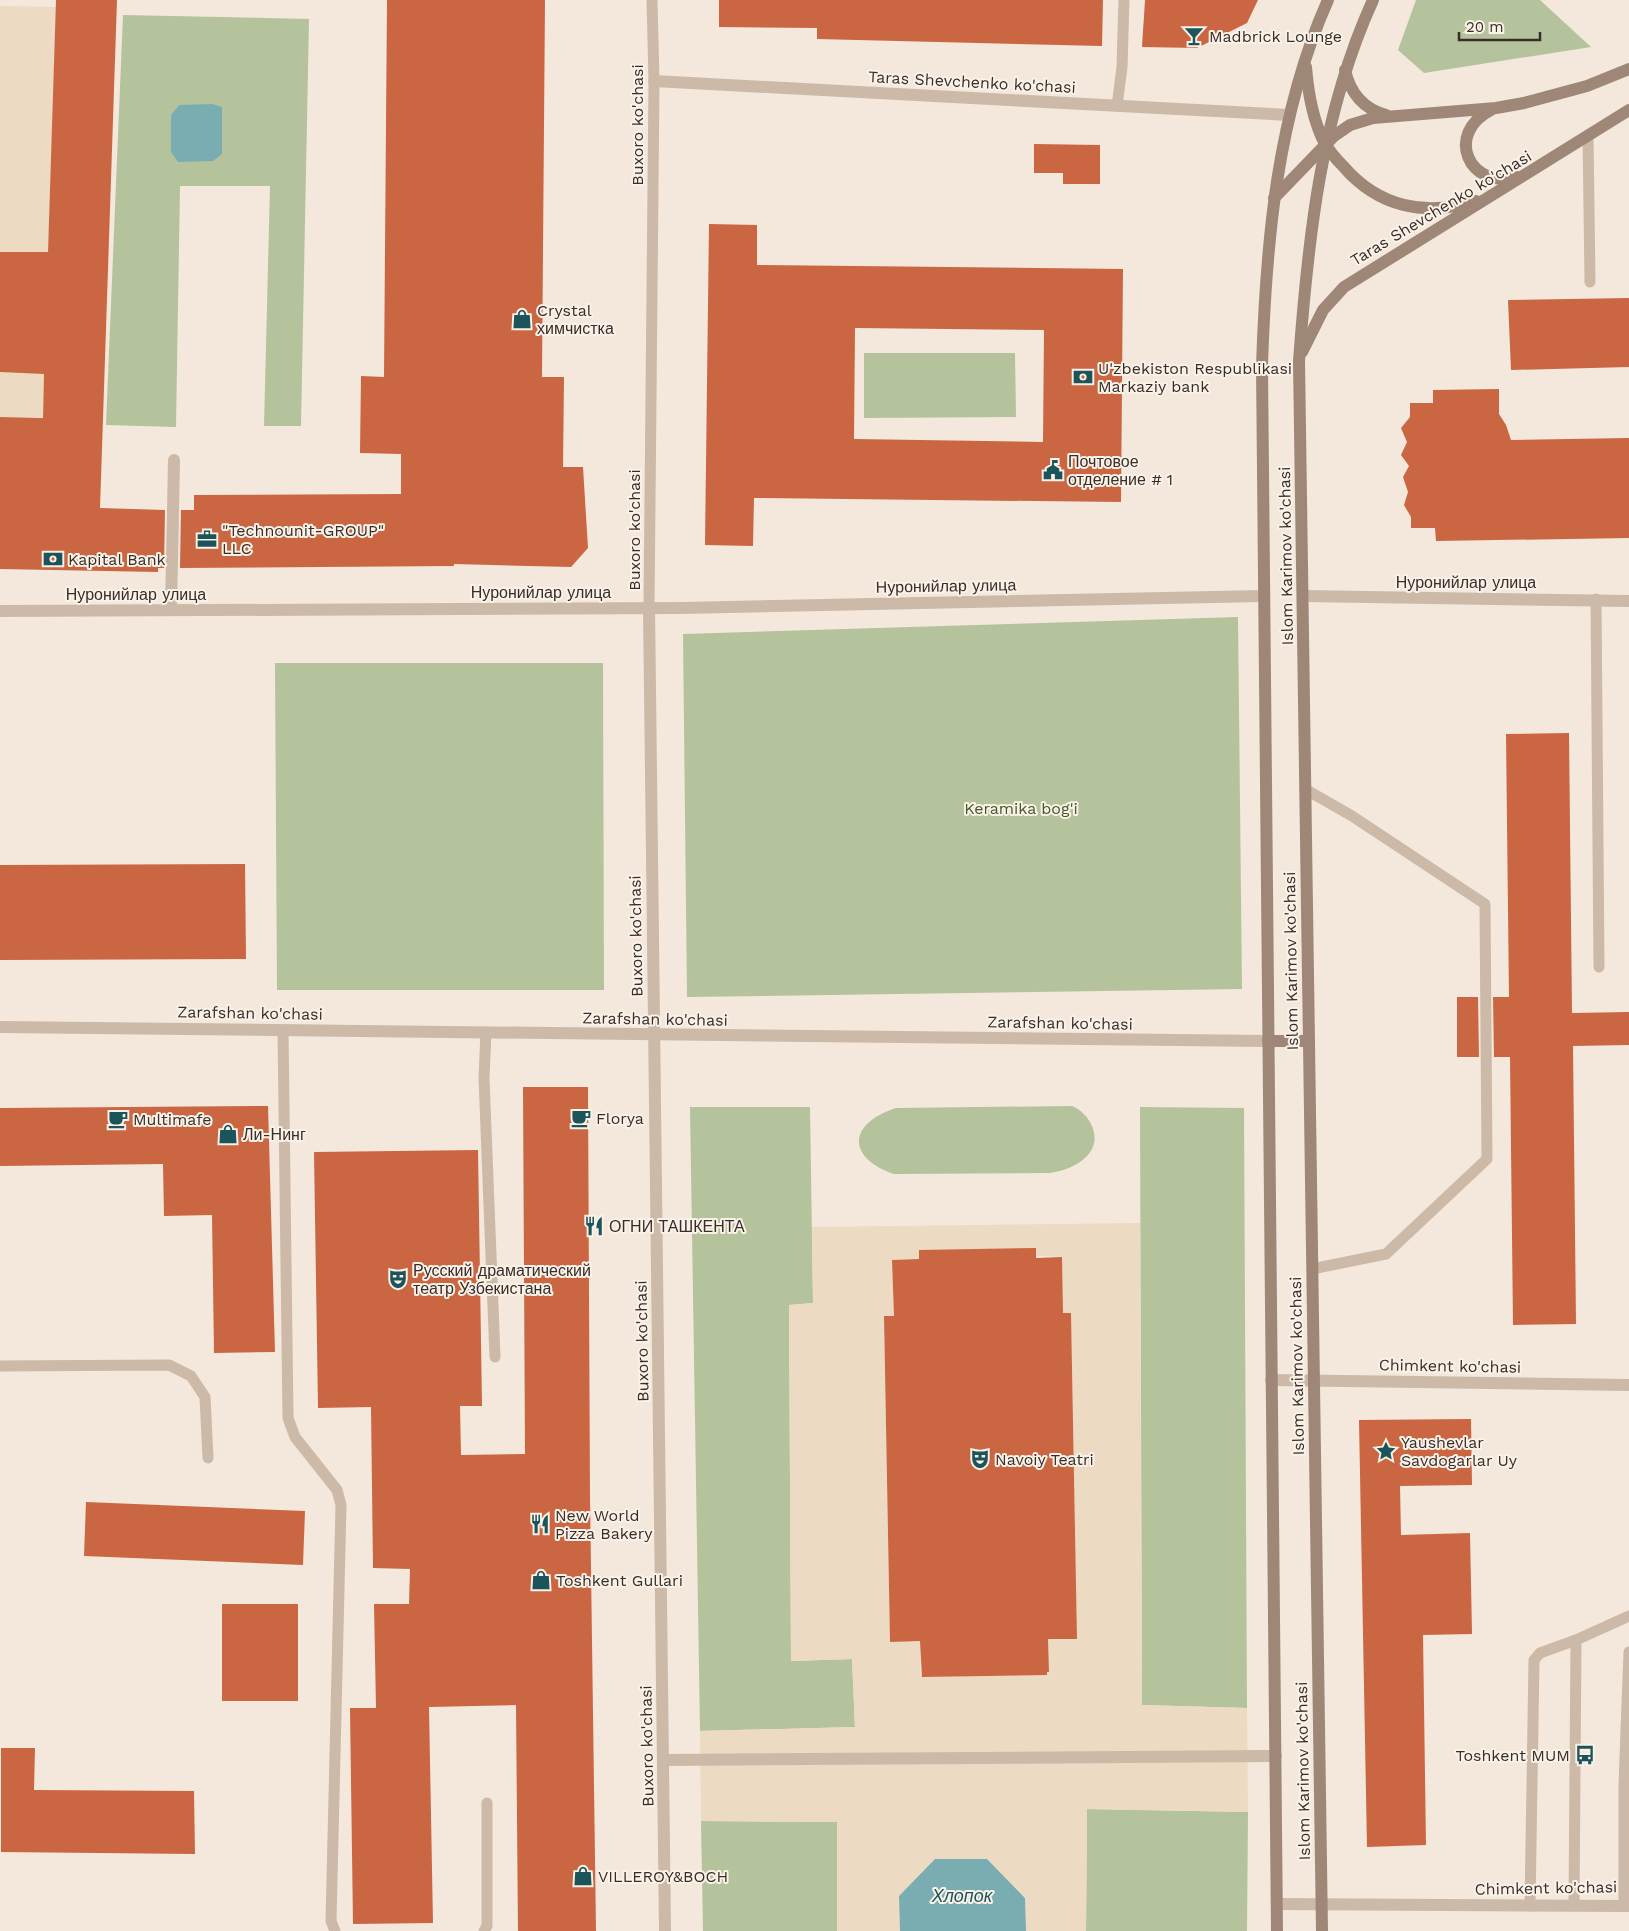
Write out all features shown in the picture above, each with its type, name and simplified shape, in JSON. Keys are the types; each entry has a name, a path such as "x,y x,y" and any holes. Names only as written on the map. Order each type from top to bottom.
{"main road":[{"name":"Islom Karimov ko'chasi","path":"1277,1931 1262,348 1264,303 1274,198 1289,115 1306,57 1328,0"},
{"name":"Islom Karimov ko'chasi","path":"1322,1931 1299,361 1309,243 1325,144 1345,69 1372,0"},
{"path":"1306,57 1314,113 1325,144 1359,183 1372,193 1389,202 1410,206 1442,207 1463,205 1490,196"},
{"path":"1345,69 1351,86 1361,102 1376,112 1394,117"},
{"path":"1274,198 1325,144 1350,125 1373,118 1496,108 1553,97 1604,80 1629,69"},
{"path":"1496,108 1475,120 1469,130 1465,142 1469,160 1480,172 1491,178 1504,180 1527,174"},
{"name":"Taras Shevchenko ko'chasi","path":"1299,361 1324,310 1344,287 1629,110"},
{"name":"Zarafshan ko'chasi","path":"1268,1041 1309,1041"}],"street":[{"name":"Taras Shevchenko ko'chasi","path":"654,81 1289,115"},
{"path":"171,610 174,460"},
{"name":"Нуронийлар улица","path":"0,611 649,608 1263,596"},
{"name":"Нуронийлар улица","path":"1303,596 1629,600"},
{"name":"Buxoro ko'chasi","path":"649,608 665,1931"},
{"name":"Zarafshan ko'chasi","path":"0,1027 1268,1041"},
{"name":"Chimkent ko'chasi","path":"1271,1380 1629,1385"},
{"path":"664,1760 1276,1756"},
{"name":"Chimkent ko'chasi","path":"1277,1904 1626,1906"}],"lane":[{"name":"Buxoro ko'chasi","path":"649,608 654,81 652,0"},
{"path":"1117,106 1122,67 1124,0"},
{"path":"1588,136 1590,282"},
{"path":"1596,599 1599,967"},
{"path":"1305,788 1352,816 1484,904 1487,1160 1386,1254 1312,1269"},
{"path":"283,1030 288,1418 295,1437 337,1490 341,1505 331,1921 335,1931"},
{"path":"486,1032 484,1078 495,1357"},
{"path":"0,1366 169,1365 191,1376 205,1397 208,1458"},
{"path":"1530,1906 1534,1660 1540,1653 1576,1640 1629,1616"},
{"path":"1574,1906 1576,1640"},
{"name":"Chimkent ko'chasi","path":"1626,1906 1624,1784 1629,1652"},
{"path":"484,1931 487,1926 486,1803"}],"green space":[{"path":"1416,0 1540,0 1591,47 1424,73 1398,50"},
{"path":"123,15 309,19 301,426 264,426 270,186 180,186 176,427 106,425"},
{"path":"864,353 1015,353 1016,417 864,418"},
{"name":"Keramika bog'i","path":"1238,617 1242,989 687,997 683,634"},
{"path":"275,663 603,663 604,990 277,990"},
{"path":"1072,1106 1090,1121 1093,1128 1094,1143 1086,1157 1078,1163 1070,1168 1050,1173 894,1174 878,1167 867,1159 861,1150 859,1140 862,1131 869,1122 880,1114 896,1108"},
{"path":"690,1107 810,1107 813,1303 789,1305 791,1661 852,1659 855,1727 700,1731"},
{"path":"1140,1107 1244,1108 1247,1708 1142,1705"},
{"path":"1087,1809 1248,1812 1247,1931 1086,1931"},
{"path":"701,1821 837,1822 837,1931 703,1931"}],"shaded area":[{"path":"0,6 56,7 43,417 0,417"},
{"path":"1140,1223 1142,1705 1247,1708 1248,1812 1087,1809 1086,1931 1026,1931 1025,1897 987,1859 935,1859 899,1896 900,1931 837,1931 837,1822 701,1821 700,1731 855,1727 852,1659 791,1661 789,1305 813,1303 812,1227","holes":["919,1250 1062,1257 1063,1313 1071,1314 1077,1639 1046,1639 1046,1661 1049,1661 1049,1672 1046,1675 1038,1675 1037,1673 999,1676 999,1673 969,1673 969,1676 923,1677 920,1674 921,1641 890,1641 884,1316 894,1316 892,1260 919,1259"]}],"water":[{"path":"212,104 222,107 222,154 213,161 178,162 171,152 171,115 179,105"},
{"name":"Хлопок","path":"935,1859 987,1859 1025,1898 1026,1931 900,1931 899,1896"}],"building":[{"path":"56,0 117,0 100,508 165,510 164,568 158,568 158,572 0,569 0,417 43,418 44,374 0,372 0,252 48,252"},
{"path":"387,0 545,0 542,377 564,377 563,467 583,467 588,548 571,567 454,564 454,566 180,568 181,510 194,510 194,495 401,494 401,454 360,453 361,376 384,377"},
{"path":"719,0 1103,0 1102,46 817,39 817,28 719,27"},
{"path":"1145,0 1258,0 1247,23 1197,48 1142,47"},
{"path":"1034,144 1100,145 1100,184 1063,184 1063,173 1034,173"},
{"name":"U'zbekiston Respublikasi Markaziy bank","path":"709,224 757,225 757,265 1123,269 1121,502 754,498 753,546 705,545","holes":["855,328 1044,330 1043,442 854,439"]},
{"path":"1629,298 1629,367 1511,370 1508,300"},
{"path":"1499,389 1499,414 1506,425 1511,440 1629,438 1629,538 1436,541 1435,528 1411,528 1411,517 1404,505 1408,492 1403,477 1409,466 1401,455 1407,442 1401,428 1410,417 1410,403 1433,403 1433,390"},
{"path":"1569,733 1572,1013 1629,1012 1629,1045 1573,1046 1576,1324 1513,1325 1510,1057 1494,1057 1493,997 1509,997 1506,734"},
{"path":"245,864 246,959 0,960 0,865"},
{"path":"1457,997 1478,997 1479,1057 1457,1057"},
{"path":"523,1087 588,1087 590,1496 596,1931 518,1931 516,1705 429,1707 433,1923 353,1924 350,1708 376,1708 374,1604 409,1604 410,1569 373,1568 371,1407 318,1408 314,1152 478,1150 482,1406 460,1406 461,1455 525,1454"},
{"path":"268,1106 275,1352 214,1353 212,1215 164,1216 163,1164 0,1166 0,1108"},
{"name":"Navoiy Teatri","path":"1036,1248 1036,1258 1062,1257 1063,1313 1071,1313 1077,1639 1048,1639 1049,1672 1047,1672 1047,1675 922,1677 920,1641 890,1642 884,1316 894,1316 892,1260 919,1259 919,1250"},
{"path":"1471,1419 1472,1485 1400,1486 1401,1535 1470,1533 1472,1634 1423,1635 1426,1845 1367,1847 1359,1420"},
{"path":"86,1502 305,1511 303,1565 84,1556"},
{"path":"222,1604 298,1604 298,1701 222,1701"},
{"path":"1,1748 35,1748 34,1790 194,1791 195,1854 1,1852"}],"place":[{"name":"Madbrick Lounge","path":"1194,36"},
{"name":"Crystal химчистка","path":"522,319"},
{"name":"U'zbekiston Respublikasi Markaziy bank","path":"1083,377"},
{"name":"Почтовое отделение # 1","path":"1053,470"},
{"name":"\"Technounit-GROUP\" LLC","path":"207,539"},
{"name":"Kapital Bank","path":"53,559"},
{"name":"Florya","path":"581,1118"},
{"name":"Multimafe","path":"118,1119"},
{"name":"Ли-Нинг","path":"228,1134"},
{"name":"ОГНИ ТАШКЕНТА","path":"594,1226"},
{"name":"Русский драматический театр Узбекистана","path":"398,1279"},
{"name":"Yaushevlar Savdogarlar Uy","path":"1386,1451"},
{"name":"Navoiy Teatri","path":"980,1459"},
{"name":"New World Pizza Bakery","path":"540,1524"},
{"name":"Toshkent Gullari","path":"541,1580"},
{"name":"Toshkent MUM","path":"1585,1755"},
{"name":"VILLEROY&BOCH","path":"583,1876"}]}
